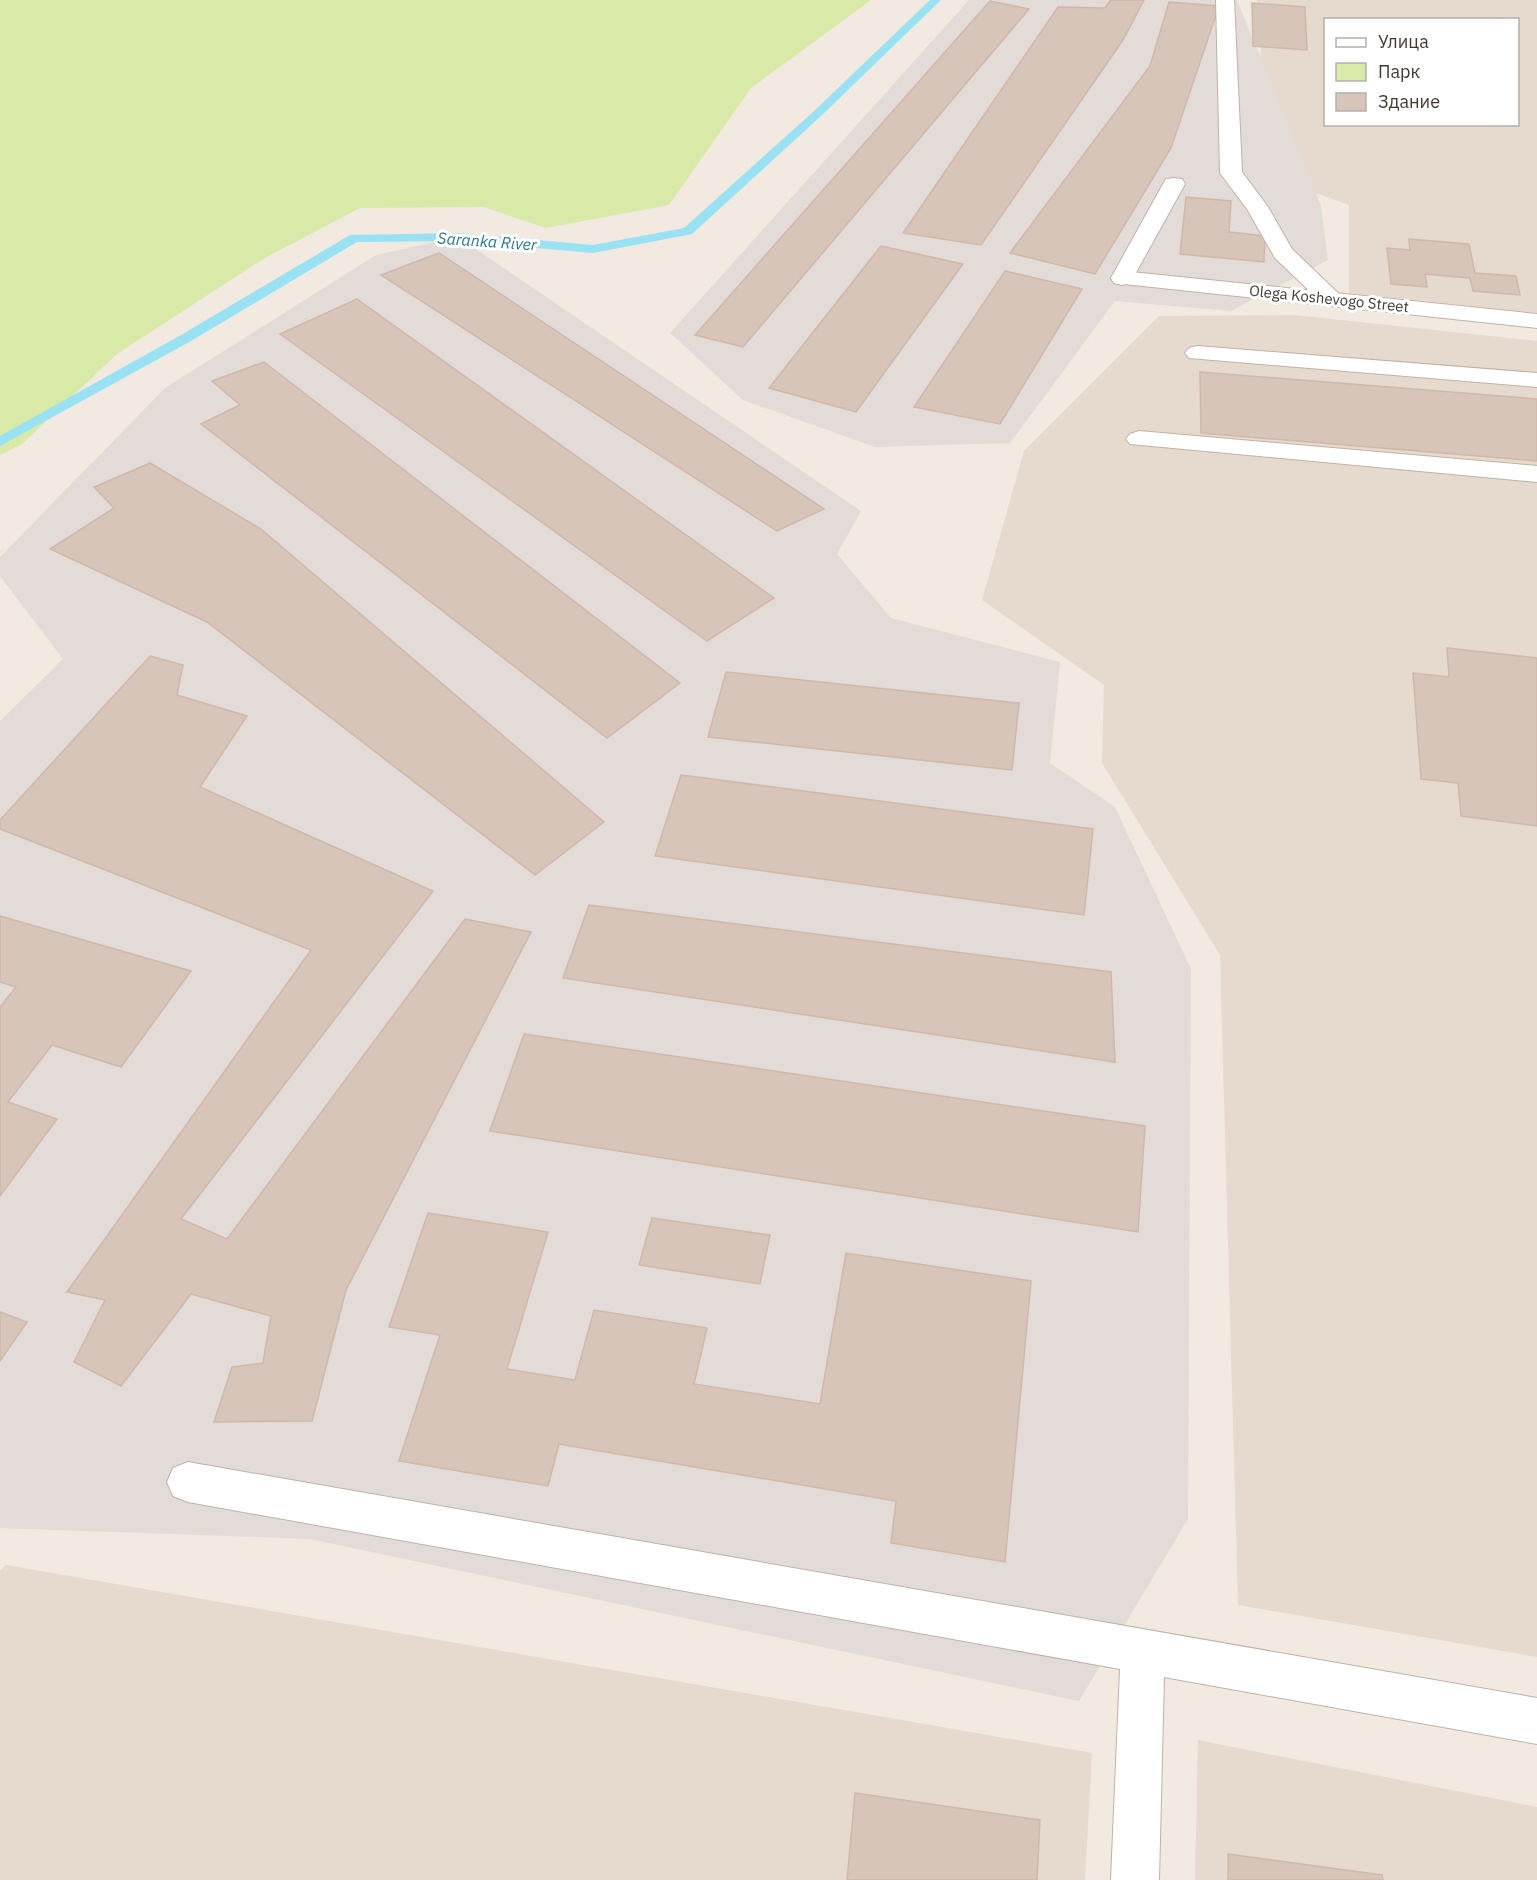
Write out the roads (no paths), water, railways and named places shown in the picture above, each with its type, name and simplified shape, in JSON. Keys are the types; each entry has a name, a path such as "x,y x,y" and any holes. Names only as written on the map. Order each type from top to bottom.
{"street":[{"path":"1225,0 1232,173 1257,207 1283,253 1330,299"},
{"name":"Olega Koshevogo Street","path":"1174,184 1122,278 1537,321"},
{"path":"1197,353 1537,380"},
{"path":"1139,439 1537,474"},
{"path":"188,1482 1537,1721"},
{"path":"1135,1880 1143,1652"}],"waterway":[{"name":"Saranka River","path":"0,442 186,338 354,238 458,237 593,249 688,231 817,114 936,0"}]}
